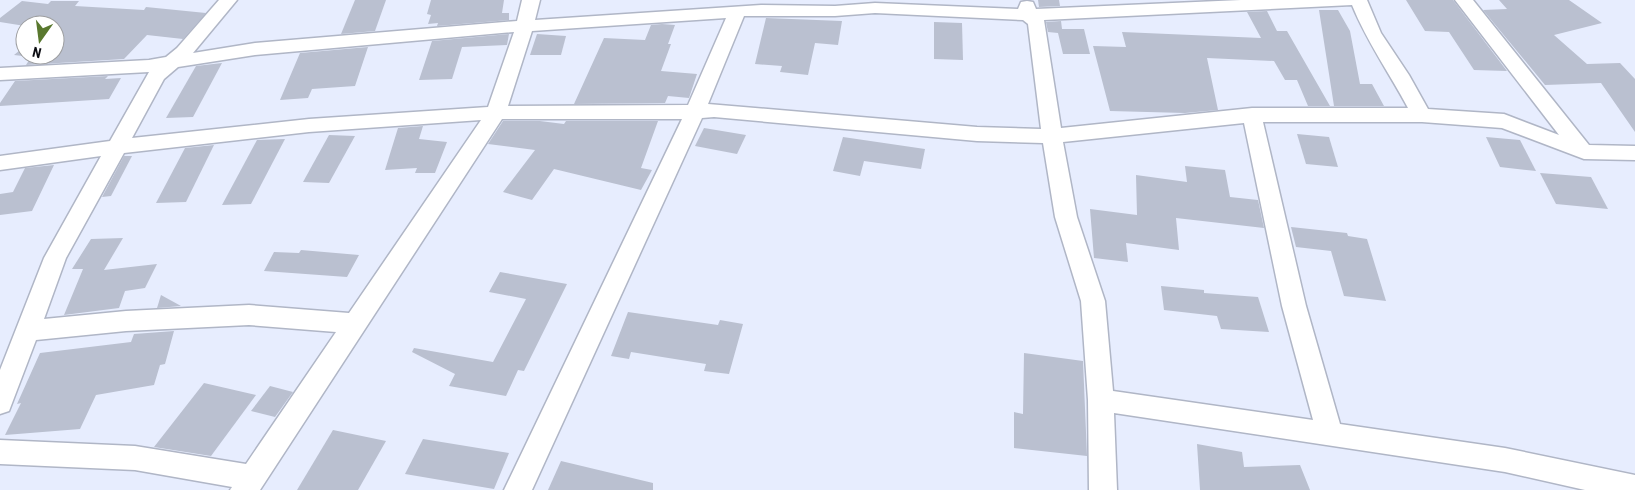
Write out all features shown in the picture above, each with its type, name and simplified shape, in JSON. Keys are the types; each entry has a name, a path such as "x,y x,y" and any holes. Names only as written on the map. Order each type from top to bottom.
{"street":[{"path":"0,403 56,258 157,75 174,61 228,0"},
{"path":"0,452 135,458 248,484 496,113 525,26 531,0"},
{"path":"0,74 149,66 255,49 525,26 737,12 762,5 835,11 875,8 1027,8 1357,0 1372,33 1400,75 1422,115"},
{"path":"1464,0 1584,152"},
{"path":"1027,8 1037,22 1052,136 1066,217 1093,301 1101,400 1103,490"},
{"path":"518,490 695,112 737,12"},
{"path":"0,163 118,146 341,123 496,113 695,112 722,110 977,134 1052,136 1252,115 1422,115 1504,121 1584,152 1635,153"},
{"path":"1252,115 1294,306 1330,434"},
{"path":"28,331 126,321 249,315 356,324"},
{"path":"1101,400 1505,460 1635,488"}],"building":[{"path":"355,0 386,0 375,31 341,34"},
{"path":"431,0 504,0 502,13 509,13 509,20 437,26 438,23 428,24 431,15 427,14"},
{"path":"1038,0 1059,0 1060,6 1039,7"},
{"path":"1406,0 1453,0 1507,71 1474,70 1449,32 1425,31"},
{"path":"1499,0 1569,0 1602,23 1554,35 1587,64 1620,63 1635,79 1635,132 1601,83 1545,85 1483,10 1507,9"},
{"path":"22,1 48,4 51,1 79,1 75,6 144,10 146,7 206,13 183,39 147,35 124,59 65,63 65,15 15,15 15,24 0,22 0,18"},
{"path":"1319,10 1338,10 1350,31 1360,84 1372,84 1384,106 1334,106"},
{"path":"1267,11 1277,31 1287,31 1330,106 1308,106 1297,80 1285,80 1274,61 1207,58 1218,110 1185,113 1110,111 1093,46 1126,47 1122,32 1261,38 1247,12"},
{"path":"766,18 842,21 838,45 815,43 808,75 780,72 782,66 755,64"},
{"path":"1061,21 1062,29 1084,29 1090,54 1063,54 1058,33 1048,32 1046,22"},
{"path":"934,22 962,23 963,60 934,59"},
{"path":"651,25 675,25 668,44 671,44 661,71 697,74 689,98 668,96 665,103 574,104 604,38 645,40"},
{"path":"509,34 507,45 462,47 452,79 419,80 432,41"},
{"path":"537,34 566,36 561,55 530,55"},
{"path":"368,47 355,86 312,89 308,98 280,100 300,53"},
{"path":"222,63 193,117 166,118 196,66"},
{"path":"108,76 105,79 121,78 109,99 0,106 0,103 15,81"},
{"path":"503,121 540,121 564,124 566,121 658,121 641,168 652,170 641,190 554,169 532,200 503,192 535,150 488,144"},
{"path":"423,126 419,139 447,142 435,173 415,173 417,168 385,170 398,128"},
{"path":"704,128 746,135 737,154 695,146"},
{"path":"1297,134 1329,137 1338,167 1306,164"},
{"path":"329,135 355,136 329,183 303,182"},
{"path":"843,137 925,149 921,169 864,161 860,176 833,171"},
{"path":"1486,137 1520,140 1536,171 1500,167"},
{"path":"285,139 251,204 222,205 257,140"},
{"path":"214,145 186,202 156,203 185,148"},
{"path":"124,156 132,156 111,196 102,197"},
{"path":"54,165 32,211 0,215 0,194 13,192 25,168"},
{"path":"1185,166 1225,170 1230,197 1258,200 1264,228 1176,218 1179,250 1126,243 1128,262 1094,258 1090,209 1137,215 1136,175 1187,182"},
{"path":"1540,173 1591,177 1608,209 1556,204"},
{"path":"1291,227 1347,233 1348,236 1367,239 1386,301 1344,296 1331,251 1296,247"},
{"path":"123,238 104,270 157,264 145,288 125,291 119,308 64,315 83,269 72,269 91,239"},
{"path":"301,250 359,255 347,277 264,271 274,252 299,253"},
{"path":"500,272 567,284 524,371 518,370 506,396 449,386 455,374 412,352 414,348 493,362 526,299 489,292"},
{"path":"1161,286 1204,290 1204,293 1258,297 1269,332 1221,329 1217,316 1164,310"},
{"path":"161,295 181,306 157,308"},
{"path":"628,312 718,325 720,320 743,324 729,374 704,371 706,364 631,352 629,359 611,356"},
{"path":"174,331 165,364 160,365 154,385 96,395 80,429 5,435 21,403 17,404 40,353 131,342 134,334"},
{"path":"1024,353 1083,361 1087,456 1014,448 1014,412 1023,414"},
{"path":"204,383 256,395 211,456 154,447"},
{"path":"270,386 293,392 275,417 251,411"},
{"path":"333,430 386,441 358,490 297,490"},
{"path":"423,439 509,453 494,489 405,474"},
{"path":"1197,444 1242,452 1244,467 1300,465 1310,490 1200,490"},
{"path":"561,461 653,483 653,490 548,490"}]}
